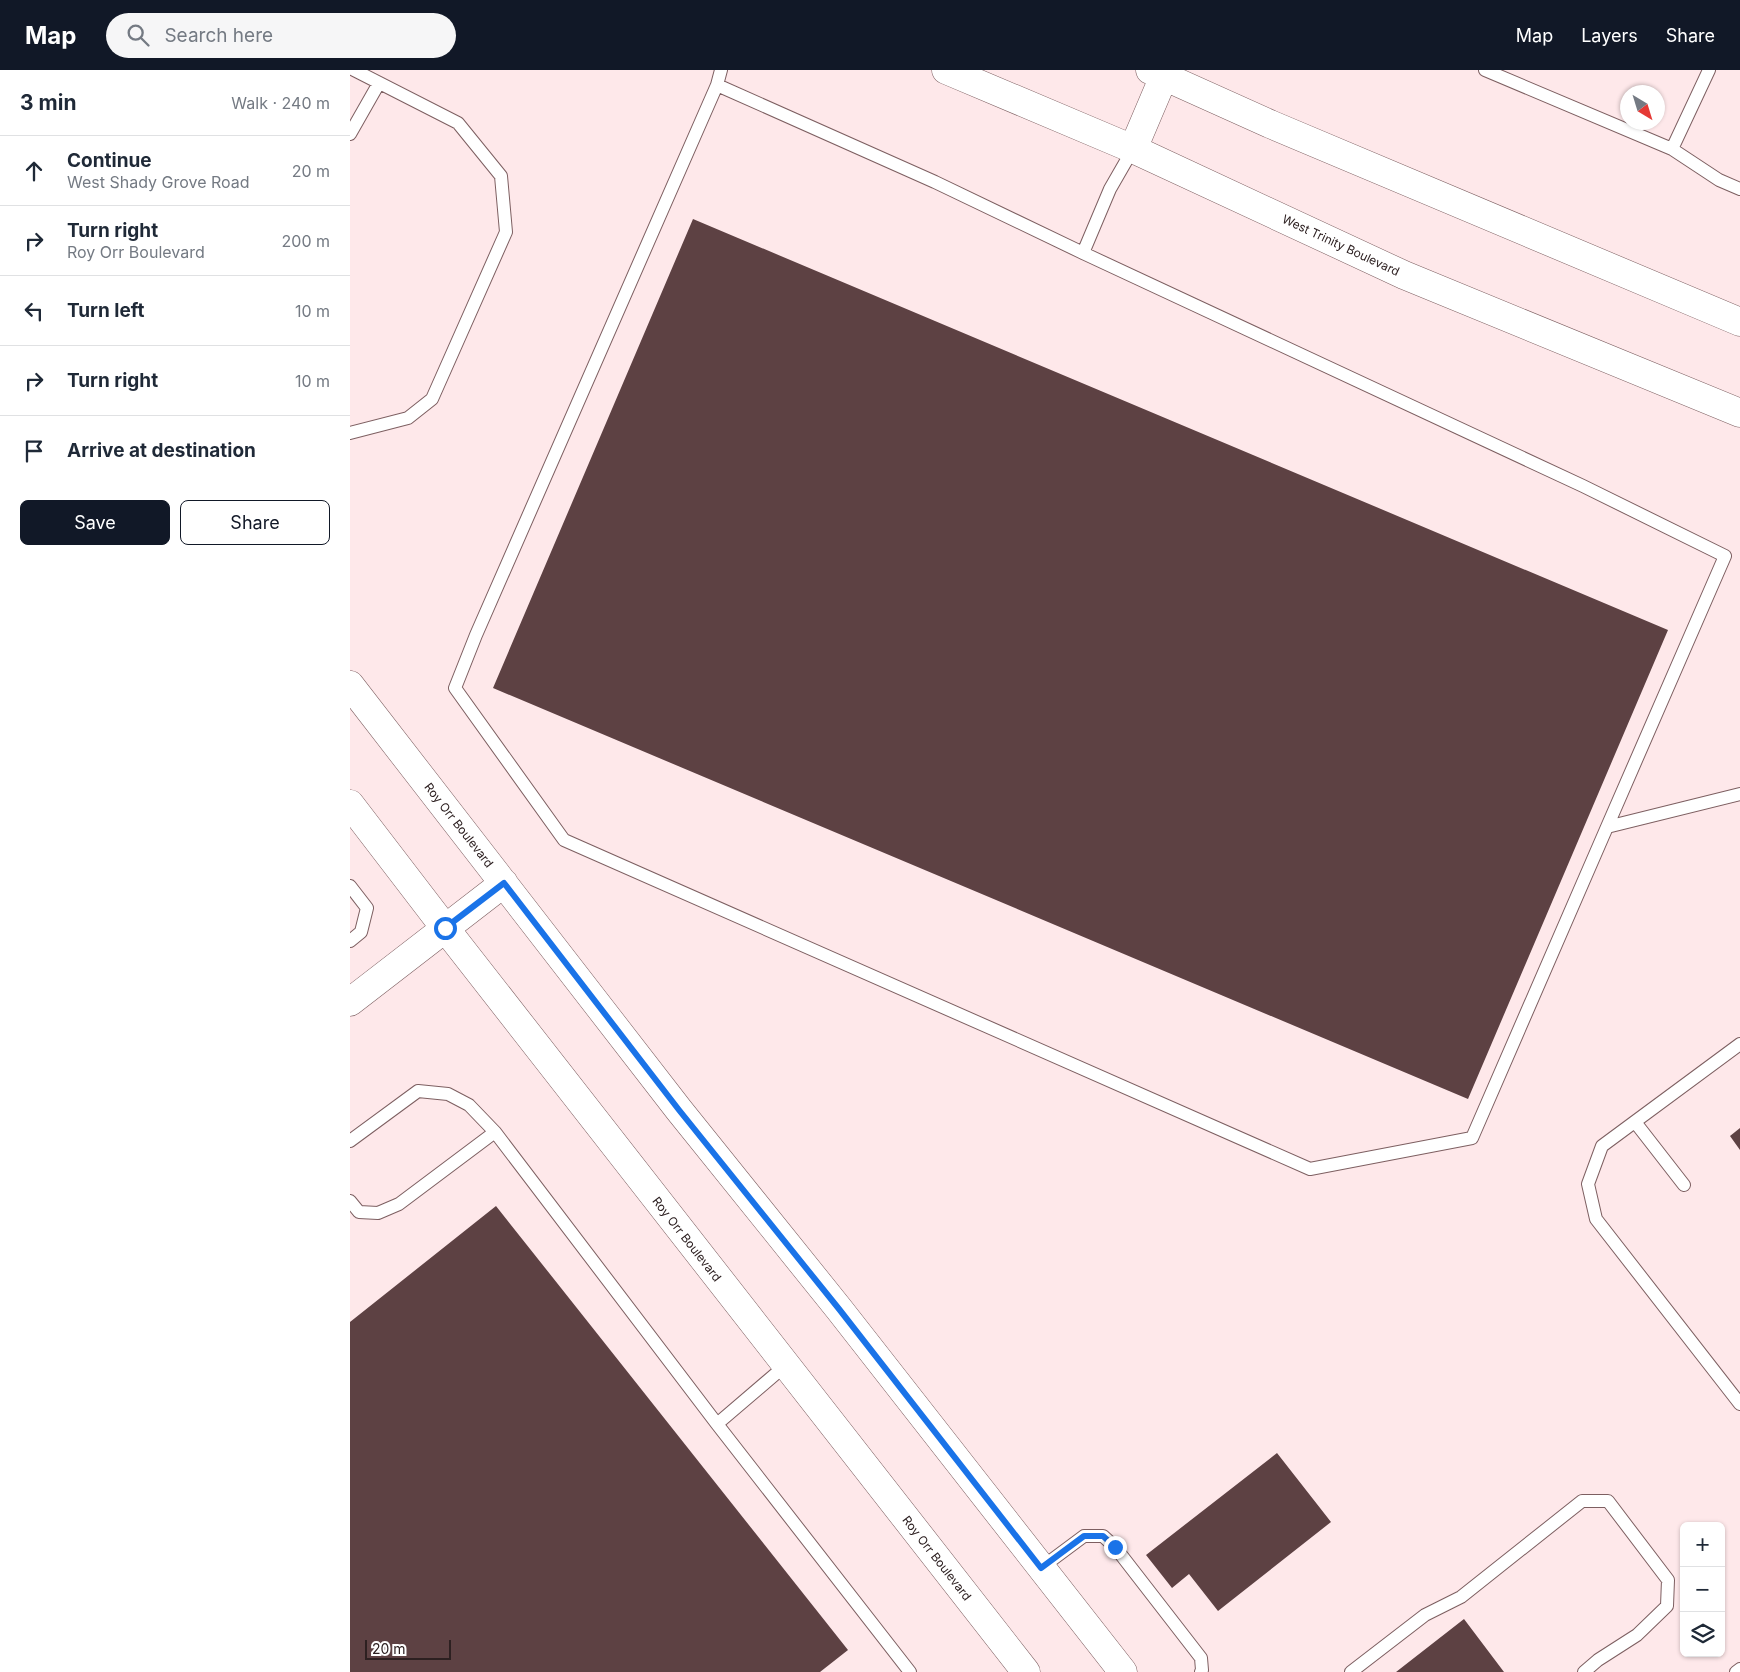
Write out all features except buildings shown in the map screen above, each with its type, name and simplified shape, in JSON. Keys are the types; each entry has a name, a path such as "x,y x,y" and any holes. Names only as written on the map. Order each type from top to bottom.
{"main road":[{"name":"West Trinity Boulevard","path":"946,70 1133,149 1404,274 1740,413"},
{"path":"1133,149 1160,72 1270,124 1740,322"},
{"name":"Roy Orr Boulevard","path":"350,685 679,1110 839,1309 1122,1672"},
{"name":"Roy Orr Boulevard","path":"350,804 1026,1672"},
{"path":"350,1002 504,883"}],"lane":[{"path":"350,433 408,418 432,399 506,232 501,176 458,123 354,70"},
{"path":"717,85 935,182 1583,486 1725,556 1472,1138 1310,1169 564,840 455,688 480,626 717,85 721,70"},
{"path":"1485,70 1672,149 1718,180 1740,189"},
{"path":"1672,149 1709,70"},
{"path":"350,134 379,83"},
{"path":"1083,253 1110,189 1133,149"},
{"path":"1607,827 1740,794"},
{"path":"350,886 367,908 361,932 350,940"},
{"path":"1740,1044 1602,1146 1588,1184 1596,1219 1740,1404"},
{"path":"350,1141 418,1091 448,1094 470,1105 495,1132 717,1424 910,1672"},
{"path":"1635,1122 1684,1185"},
{"path":"350,1201 359,1212 378,1213 399,1204 495,1132"},
{"path":"717,1424 786,1365"},
{"path":"1351,1672 1424,1615 1461,1597 1582,1501 1608,1501 1668,1580 1667,1606 1637,1635 1598,1660 1584,1672"},
{"path":"1041,1568 1084,1536 1103,1536 1115,1547 1201,1658 1201,1672"},
{"path":"1736,1672 1740,1669"}],"route":[{"path":"445,928 504,883 679,1110 839,1309 1041,1568 1084,1536 1103,1536 1115,1547"}]}
